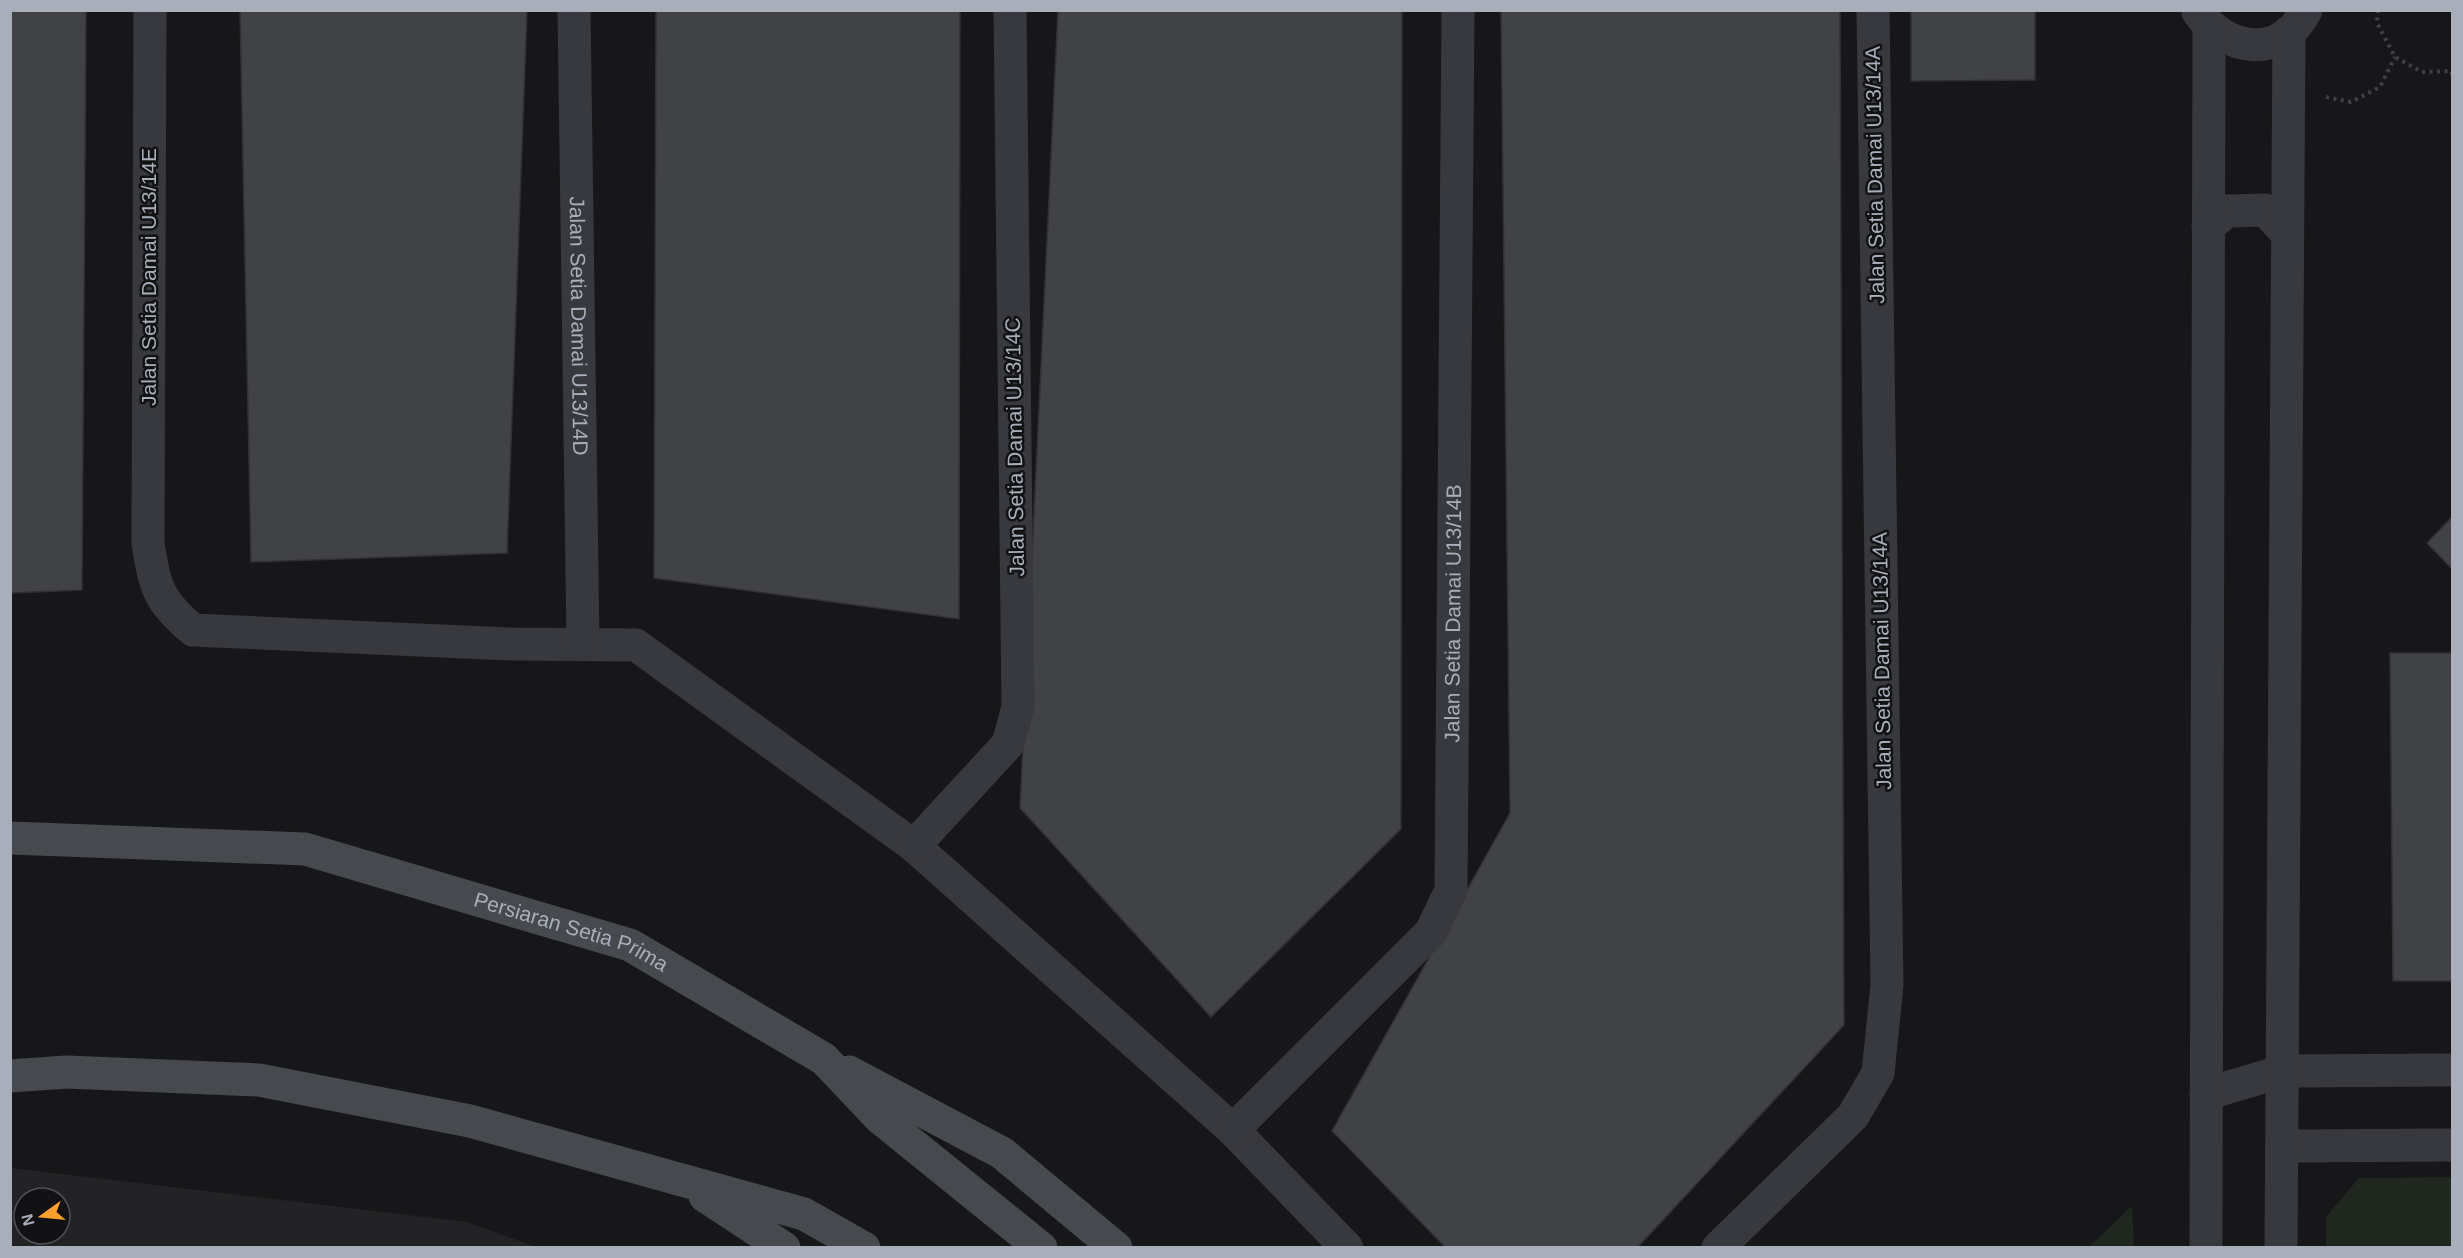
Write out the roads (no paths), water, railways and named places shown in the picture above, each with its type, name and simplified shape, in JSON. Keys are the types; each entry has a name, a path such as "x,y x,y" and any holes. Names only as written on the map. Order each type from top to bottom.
{"street":[{"name":"Jalan Setia Damai U13/14E","path":"150,10 148,543 154,579 169,611 193,630 512,644 636,645 914,846 1233,1130 1347,1248"},
{"name":"Jalan Setia Damai U13/14D","path":"574,10 583,643"},
{"name":"Jalan Setia Damai U13/14C","path":"914,846 1008,744 1018,707 1010,10"},
{"name":"Jalan Setia Damai U13/14B","path":"1233,1130 1431,932 1451,890 1458,10"},
{"name":"Jalan Setia Damai U13/14A","path":"1718,1248 1853,1116 1878,1073 1887,985 1873,10"},
{"path":"2203,18 2223,38 2239,44 2256,45 2273,41 2297,22"},
{"path":"2203,18 2208,227 2206,1248"},
{"path":"2281,1248 2288,89 2297,22"},
{"path":"2208,227 2227,211 2265,210 2287,233"},
{"name":"Persiaran Setia Prima","path":"10,838 305,849 630,945 824,1059 880,1118 1041,1248"},
{"path":"824,1059 1002,1153 1116,1248"},
{"path":"2206,1094 2283,1071 2452,1070"},
{"path":"10,1076 67,1072 259,1080 470,1121 804,1214 864,1248"},
{"path":"2282,1146 2452,1144"},
{"path":"678,1178 784,1248"}]}
